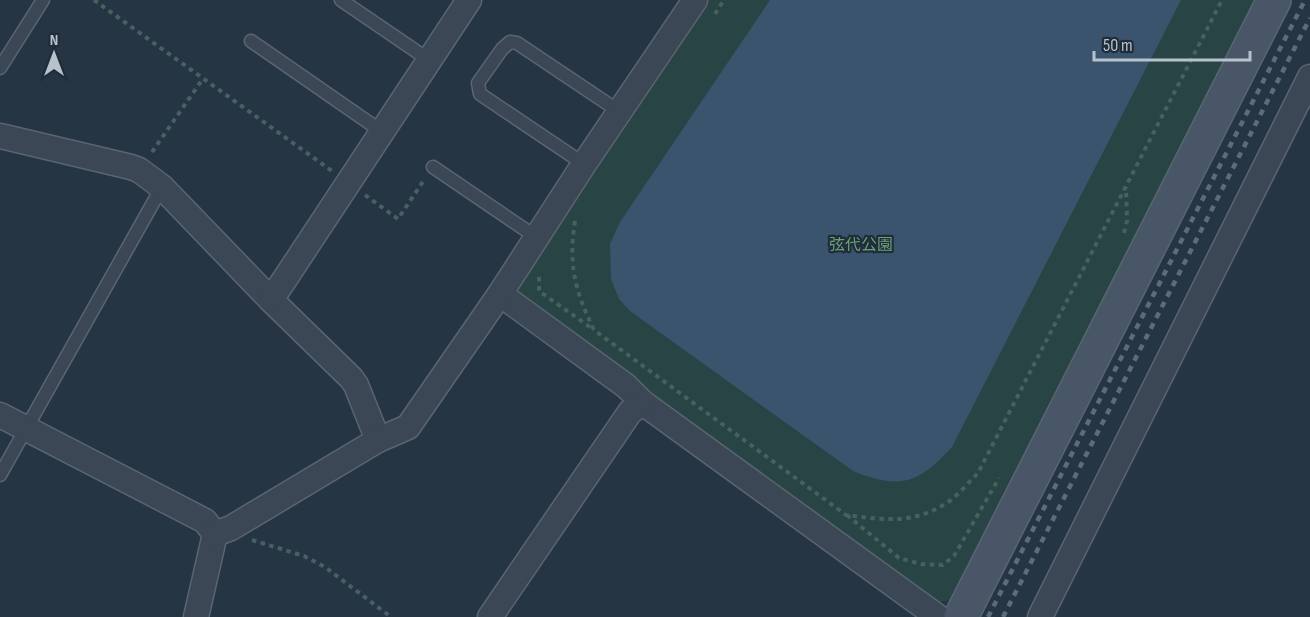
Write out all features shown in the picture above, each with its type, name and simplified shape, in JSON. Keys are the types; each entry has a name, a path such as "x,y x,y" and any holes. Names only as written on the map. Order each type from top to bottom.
{"street":[{"path":"271,300 469,0"},
{"path":"196,617 223,531 378,440 408,427 500,294 584,164 695,0"},
{"path":"961,617 1274,0"},
{"path":"1040,617 1310,77"},
{"path":"0,136 139,170 162,187 356,385 378,440"},
{"path":"500,294 626,386 642,403 938,617"},
{"path":"490,617 630,412 642,403"},
{"path":"0,415 223,531"}],"lane":[{"path":"0,68 44,0"},
{"path":"341,0 429,60"},
{"path":"251,41 381,131"},
{"path":"584,164 480,94 478,83 502,49 510,42 518,43 620,112"},
{"path":"432,167 536,237"},
{"path":"0,475 162,187"}],"path":[{"path":"94,0 398,219 432,167"},
{"path":"711,20 724,0"},
{"path":"846,514 880,519 915,518 951,500 978,473 1222,0"},
{"path":"139,170 202,80"},
{"path":"1122,242 1127,221 1126,186"},
{"path":"570,224 576,215 572,237 573,273 580,301 594,330"},
{"path":"539,270 539,291 846,514 898,558 921,564 943,565 954,556 999,478"},
{"path":"223,531 304,556 325,567 392,617"}],"green space":[{"name":"弦代公園","path":"703,0 1260,0 952,600 938,602 515,294 513,285"}],"water":[{"name":"弦代公園","path":"770,0 1181,0 952,447 929,469 907,480 896,482 884,480 853,471 630,311 619,299 611,279 610,244 620,222"}],"railway":[{"path":"988,617 1305,0"},
{"path":"1003,617 1310,18"}]}
